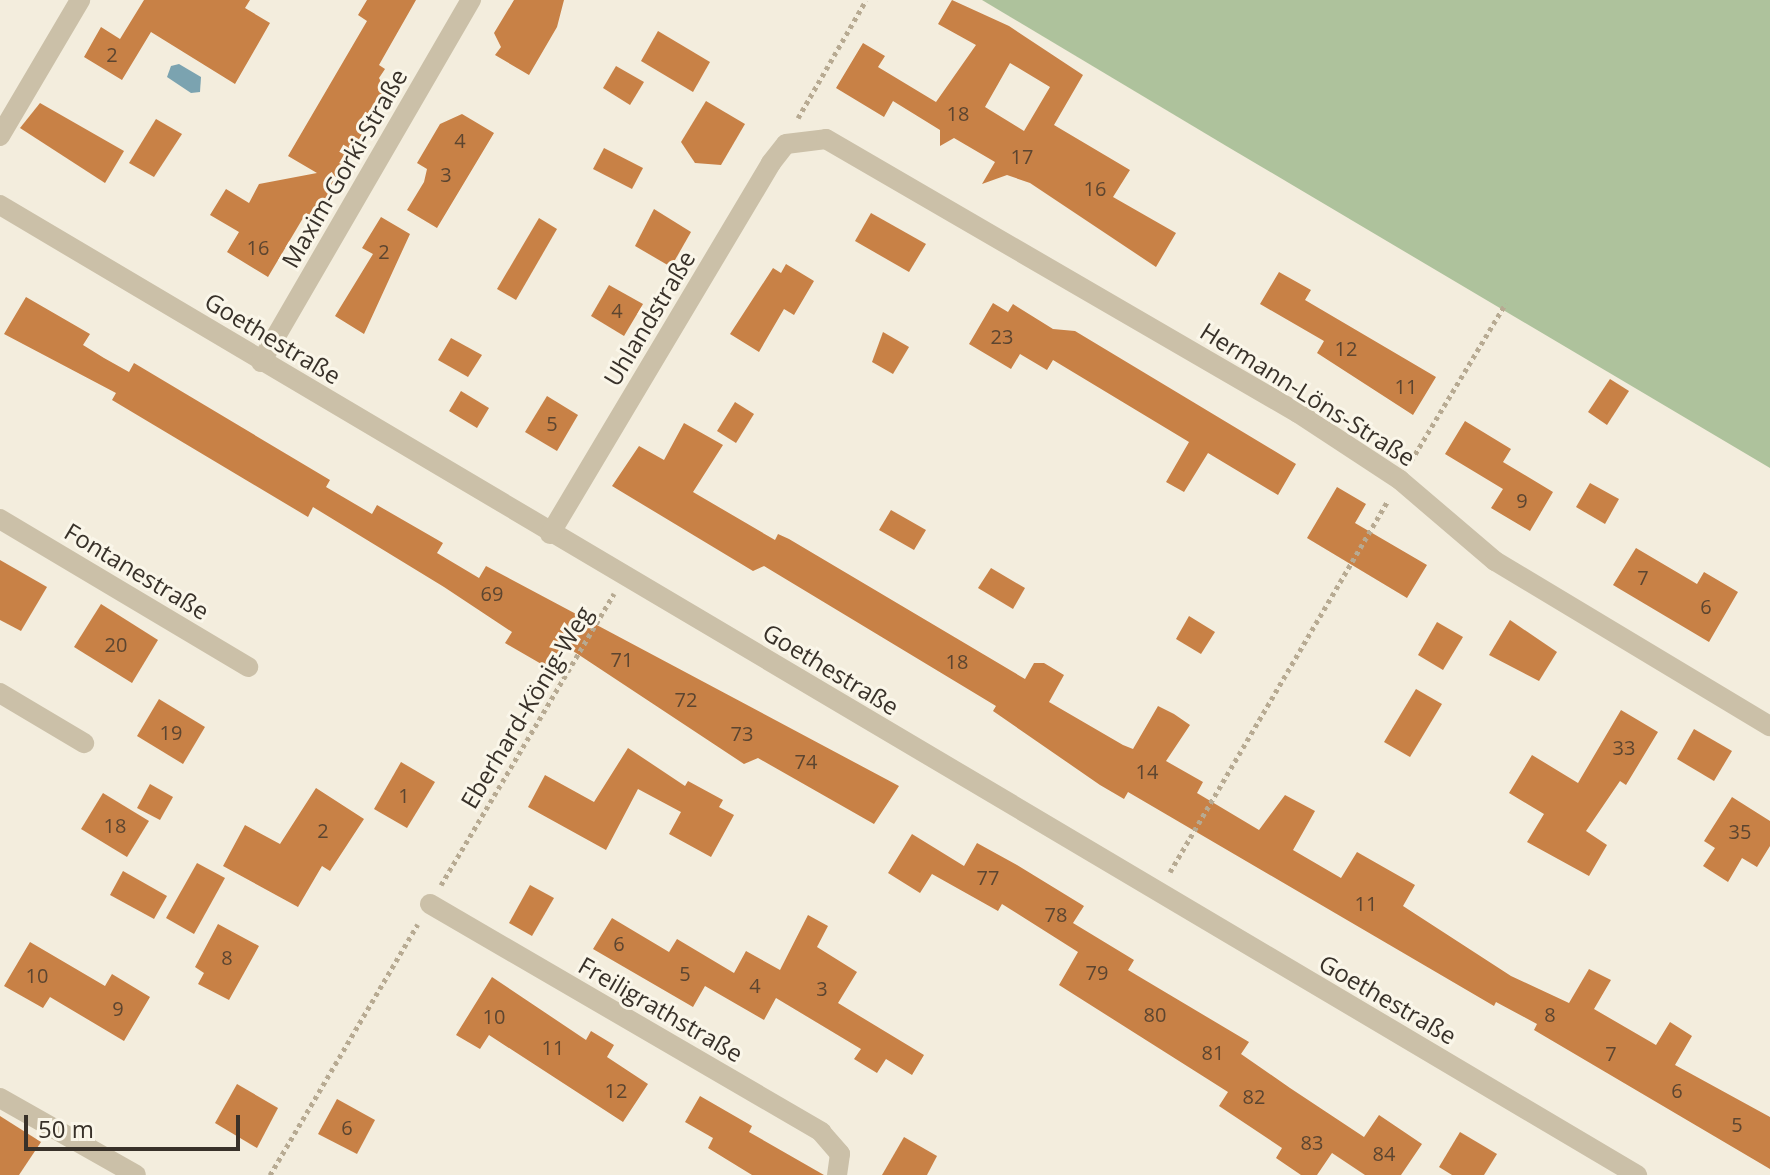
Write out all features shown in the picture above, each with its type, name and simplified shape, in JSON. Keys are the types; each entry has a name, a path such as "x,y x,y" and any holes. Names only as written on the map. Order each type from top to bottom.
{"street":[{"path":"0,136 80,0"},
{"name":"Maxim-Gorki-Straße","path":"261,362 471,0"},
{"name":"Hermann-Löns-Straße","path":"801,139 843,146 1400,480 1495,561 1770,726"},
{"name":"Uhlandstraße","path":"550,534 771,163 786,144 801,139"},
{"name":"Goethestraße","path":"0,205 550,534 1637,1175"},
{"name":"Fontanestraße","path":"0,519 248,667"},
{"path":"0,693 84,743"},
{"name":"Freiligrathstraße","path":"430,904 821,1132 840,1154 837,1175"},
{"path":"0,1098 136,1175"}],"path":[{"path":"801,139 798,118 866,0"},
{"path":"1158,893 1506,303"},
{"name":"Eberhard-König-Weg","path":"458,856 625,576"},
{"path":"270,1175 401,953"}],"green space":[{"path":"982,0 1770,0 1770,468 1228,147"}],"water":[{"path":"179,64 201,77 200,92 191,93 167,77 171,66"}],"building":[{"path":"144,0 250,0 245,8 270,23 235,84 151,32 122,80 84,57 101,27 120,39"},
{"path":"367,0 416,0 379,65 385,69 379,78 386,91 315,218 306,213 268,277 227,252 239,232 210,215 226,189 249,203 259,184 317,173 288,156 367,21 358,15"},
{"path":"514,0 564,0 557,27 529,75 495,55 501,47 494,33"},
{"path":"952,0 1009,26 1083,75 1054,125 1130,170 1113,197 1176,233 1156,267 1030,183 1007,175 982,184 995,162 954,138 940,146 940,130 893,101 884,117 836,88 863,43 885,56 878,67 936,102 976,45 938,24","holes":["1010,63 1050,87 1024,131 985,107"]},
{"path":"658,31 710,62 693,92 641,61"},
{"path":"616,66 644,82 630,105 603,88"},
{"path":"706,101 745,124 721,165 695,163 681,142"},
{"path":"40,103 124,151 105,183 20,128"},
{"path":"462,114 494,133 437,228 407,210 424,182 427,169 417,163 440,124"},
{"path":"156,119 182,134 154,177 129,163"},
{"path":"604,148 643,168 632,189 593,169"},
{"path":"654,209 691,232 671,267 635,246"},
{"path":"871,213 926,244 909,272 855,241"},
{"path":"381,217 410,234 364,334 335,316 373,254 362,248"},
{"path":"539,218 557,229 516,300 497,289"},
{"path":"786,264 814,281 794,315 784,309 759,352 730,334 773,268 781,273"},
{"path":"1279,272 1311,290 1305,300 1436,377 1413,415 1317,353 1324,341 1260,304"},
{"path":"609,285 643,304 624,336 591,316"},
{"path":"26,297 90,334 83,345 104,358 129,372 134,363 330,480 326,487 372,514 377,505 443,543 437,553 479,578 486,566 899,786 874,824 758,758 744,764 564,645 550,669 505,643 512,632 444,587 313,507 308,517 112,400 116,393 4,334"},
{"path":"993,303 1008,312 1013,304 1053,329 1075,331 1296,464 1278,495 1208,453 1184,492 1166,482 1189,442 1053,360 1047,370 1020,354 1011,369 969,344"},
{"path":"883,332 909,347 893,374 872,362"},
{"path":"451,338 482,355 468,377 438,360"},
{"path":"1610,379 1629,391 1607,425 1588,412"},
{"path":"461,391 489,408 477,428 449,411"},
{"path":"547,396 578,415 557,451 525,432"},
{"path":"735,402 754,414 736,443 717,431"},
{"path":"1465,421 1511,449 1503,462 1553,492 1530,531 1491,508 1503,489 1445,454"},
{"path":"684,423 723,445 693,492 775,540 778,534 789,539 1025,679 1034,663 1044,663 1064,675 1049,702 1123,745 1133,749 1158,706 1174,714 1190,725 1166,761 1203,782 1197,793 1259,830 1285,795 1315,811 1293,850 1341,878 1357,852 1415,885 1403,906 1511,976 1569,1003 1589,969 1611,980 1594,1009 1656,1045 1670,1022 1692,1036 1675,1065 1770,1117 1770,1169 1534,1030 1537,1024 1496,1002 1494,1006 1128,792 1124,799 1100,785 993,711 996,706 764,566 753,571 612,486 639,446 664,460"},
{"path":"1590,483 1619,499 1605,524 1576,507"},
{"path":"1337,487 1366,504 1355,523 1427,565 1407,598 1307,538"},
{"path":"891,510 926,530 914,550 879,530"},
{"path":"1636,548 1697,584 1704,572 1738,592 1709,642 1613,585"},
{"path":"0,560 47,587 21,631 0,620"},
{"path":"991,568 1025,588 1013,609 978,588"},
{"path":"101,604 158,640 132,683 74,647"},
{"path":"1189,616 1215,632 1201,654 1176,639"},
{"path":"1510,620 1557,652 1539,681 1489,655"},
{"path":"1437,622 1463,637 1443,670 1418,655"},
{"path":"1416,689 1442,704 1410,757 1384,742"},
{"path":"159,699 205,727 183,764 137,736"},
{"path":"1621,710 1658,732 1626,785 1620,781 1586,831 1607,845 1589,876 1527,842 1544,814 1509,793 1532,755 1578,783"},
{"path":"1694,729 1732,751 1714,781 1677,759"},
{"path":"628,748 685,786 688,781 723,800 719,807 734,815 711,857 669,834 681,812 638,789 606,850 528,807 545,775 594,802"},
{"path":"401,762 435,782 407,828 374,809"},
{"path":"150,784 173,797 160,820 137,808"},
{"path":"316,788 364,819 330,871 322,866 298,907 223,866 245,825 280,844"},
{"path":"103,793 149,821 127,857 81,829"},
{"path":"1732,797 1770,821 1770,846 1757,867 1742,858 1728,882 1703,866 1715,848 1704,841"},
{"path":"912,834 964,866 977,843 1017,865 1084,906 1073,923 1134,960 1128,970 1249,1042 1241,1054 1290,1088 1364,1137 1379,1115 1422,1144 1401,1175 1365,1175 1332,1153 1317,1175 1301,1175 1276,1158 1282,1148 1219,1106 1228,1092 1059,985 1078,952 1002,904 998,911 932,874 920,893 888,873"},
{"path":"197,863 225,878 194,934 166,918"},
{"path":"123,871 167,896 154,919 110,895"},
{"path":"530,885 554,898 532,936 509,923"},
{"path":"808,915 828,926 817,947 857,972 838,1003 924,1055 912,1075 886,1059 877,1073 854,1059 861,1049 776,998 764,1020 705,986 693,1007 593,949 612,918 669,952 677,939 734,973 746,951 780,970"},
{"path":"218,924 259,946 229,1000 198,984 204,973 195,967"},
{"path":"30,942 105,986 112,974 150,997 124,1041 50,997 43,1008 4,986"},
{"path":"492,977 586,1040 591,1031 614,1045 607,1057 648,1084 623,1122 489,1035 480,1049 456,1035"},
{"path":"237,1084 278,1108 257,1148 215,1123"},
{"path":"700,1096 752,1126 749,1132 824,1175 752,1175 708,1148 713,1138 685,1122"},
{"path":"337,1099 375,1120 357,1154 318,1134"},
{"path":"0,1116 41,1142 19,1175 0,1175"},
{"path":"1460,1132 1497,1154 1484,1175 1452,1175 1439,1167"},
{"path":"904,1137 937,1156 927,1175 882,1175"}]}
